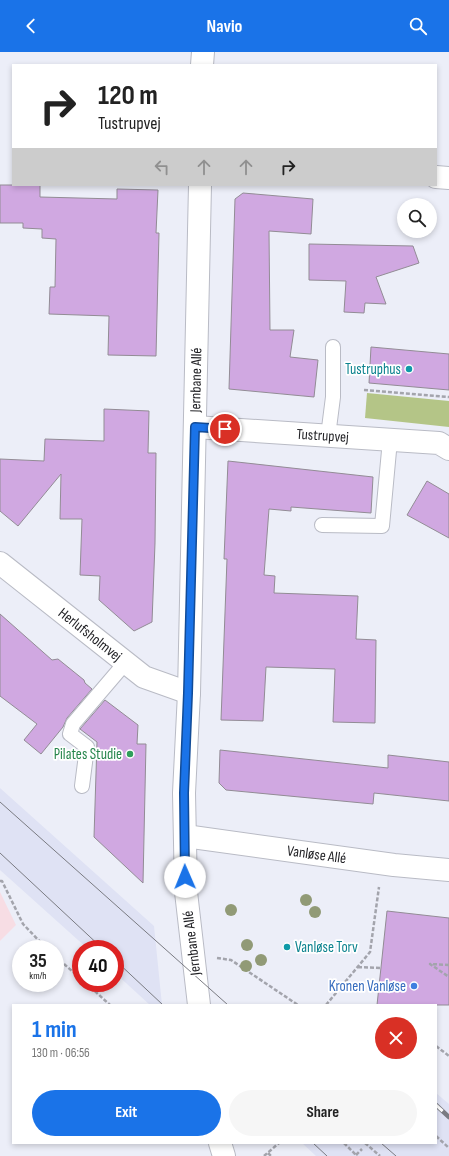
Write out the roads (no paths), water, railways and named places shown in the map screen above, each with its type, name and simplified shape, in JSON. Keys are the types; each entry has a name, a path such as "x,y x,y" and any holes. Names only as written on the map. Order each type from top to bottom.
{"street":[{"path":"202,64 203,52"},
{"path":"437,177 449,178"},
{"name":"Jernbane Allé","path":"199,1004 186,892 184,793 188,693 200,186"},
{"name":"Tustrupvej","path":"195,427 439,443 449,449"},
{"name":"Herlufsholmvej","path":"0,563 144,677 188,693"},
{"name":"Vanløse Allé","path":"184,836 383,863 449,870"},
{"path":"210,1156 211,1144"},
{"path":"220,1144 224,1156"}],"lane":[{"path":"328,436 333,397 333,347"},
{"path":"322,525 382,526 390,440"},
{"path":"82,786 86,747 70,734 73,724 126,662"}],"tram line":[{"path":"0,802 227,1004"},
{"path":"0,853 93,940"},
{"path":"124,968 162,1004"},
{"path":"314,1144 327,1156"},
{"path":"382,1144 396,1156"}],"railway":[{"path":"437,1106 449,1117"}],"place":[{"name":"Tustruphus","path":"409,369"},
{"name":"Pilates Studie","path":"130,754"},
{"name":"Vanløse Torv","path":"287,947"},
{"name":"Kronen Vanløse","path":"414,986"}]}
